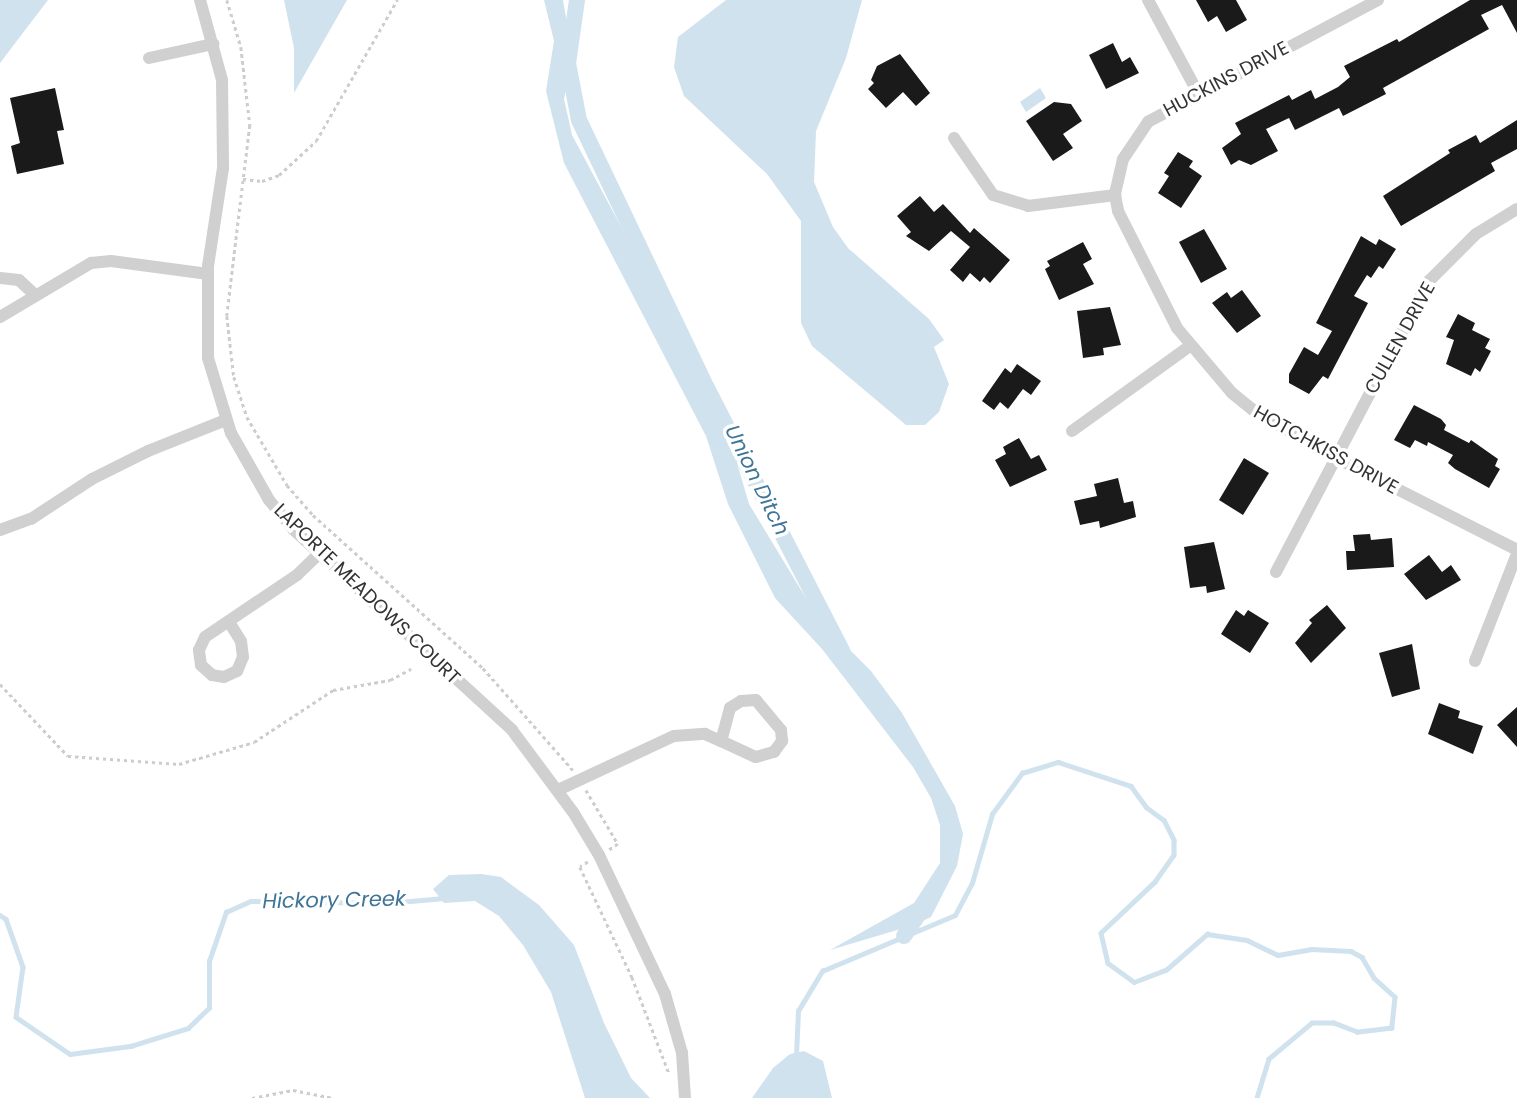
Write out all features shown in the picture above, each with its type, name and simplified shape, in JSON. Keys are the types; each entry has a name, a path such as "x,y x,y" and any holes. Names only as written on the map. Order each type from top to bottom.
{"street":[{"name":"LAPORTE MEADOWS COURT","path":"200,0 222,80 223,169 208,274 208,358 226,419 269,500 319,554 512,730 558,790 599,855 665,994 685,1078 685,1098"},
{"path":"1148,0 1198,93"},
{"name":"HUCKINS DRIVE","path":"1115,195 1123,159 1134,137 1158,114 1378,0"},
{"path":"149,58 213,44"},
{"path":"954,138 993,195 1028,206 1115,195"},
{"name":"HOTCHKISS DRIVE","path":"1115,195 1133,244 1190,346 1253,410 1336,458 1517,552"},
{"name":"CULLEN DRIVE","path":"1276,572 1429,281 1476,234 1517,209"},
{"path":"0,317 91,263 111,261 208,274"},
{"path":"0,278 19,280 35,295"},
{"path":"1072,431 1190,346"},
{"path":"0,530 31,519 92,479 148,450 226,419"},
{"path":"1475,662 1517,552"},
{"path":"229,622 297,575 319,554"},
{"path":"558,790 674,736 705,734 756,757 774,752 782,741 781,730 756,701 741,701 730,708 721,741"}],"path":[{"path":"227,0 246,76 250,125 228,279 229,344 244,407 264,450 313,515 483,668 537,724 579,780 618,844 580,867 632,976 670,1076"},
{"path":"243,179 262,181 279,175 316,141 397,0"},
{"path":"0,684 68,756 179,764 254,742 333,690 390,680 411,669"},
{"path":"252,1098 293,1090 334,1098"}],"water":[{"path":"0,0 48,0 0,63"},
{"path":"284,0 347,0 294,93 294,48"},
{"path":"544,0 563,0 573,58 564,99 572,135 695,365 735,456 749,504 818,618 871,671 902,713 955,806 963,834 957,866 931,917 914,925 830,950 914,903 940,863 940,825 931,798 913,767 822,649 775,598 728,504 706,436 564,163 546,91 554,41"},
{"path":"726,0 862,0 846,58 816,131 814,182 833,227 848,248 929,319 944,340 934,347 949,384 939,412 925,425 906,425 812,346 801,323 801,221 767,174 684,96 674,67 678,37"},
{"path":"1040,88 1046,98 1026,112 1020,102"},
{"path":"481,874 501,877 539,905 574,945 604,1023 631,1078 650,1098 585,1098 551,992 523,945 499,916 475,901 444,903 433,889 449,875"},
{"path":"804,1051 823,1061 832,1098 752,1098 773,1068 790,1054"}],"building":[{"path":"1196,0 1236,0 1247,20 1226,32 1217,16 1208,22"},
{"path":"1470,0 1517,0 1517,33 1502,5 1481,15 1489,29 1383,88 1386,94 1343,116 1339,108 1295,130 1289,118 1266,129 1278,151 1251,165 1239,160 1231,165 1222,148 1241,134 1235,123 1289,95 1292,100 1311,90 1315,99 1338,87 1350,77 1344,66 1397,39 1399,42"},
{"path":"1113,43 1122,62 1130,57 1139,73 1106,89 1089,55"},
{"path":"900,54 930,93 916,106 903,92 886,108 868,89 874,83 871,80 877,66"},
{"path":"55,88 64,130 57,131 64,164 17,174 11,146 20,143 10,98"},
{"path":"1054,102 1071,104 1082,121 1063,134 1073,148 1053,161 1026,121"},
{"path":"1517,120 1517,149 1491,163 1495,171 1401,226 1383,196 1450,153 1448,150 1476,135 1480,143"},
{"path":"1178,152 1193,161 1189,167 1202,176 1181,208 1158,193 1169,176 1164,173"},
{"path":"920,196 934,212 943,204 970,233 974,228 1010,260 990,283 984,277 980,282 970,273 963,282 950,270 970,247 951,231 929,251 906,236 911,232 897,216"},
{"path":"1204,229 1227,269 1201,283 1179,242"},
{"path":"1361,236 1376,245 1379,239 1396,249 1383,269 1379,266 1371,278 1367,275 1354,296 1368,303 1328,379 1323,376 1309,394 1289,383 1289,374 1304,347 1318,355 1332,331 1316,323"},
{"path":"1083,242 1092,259 1083,264 1094,284 1059,300 1045,269 1050,266 1047,261"},
{"path":"1242,290 1261,316 1237,333 1212,303 1227,292 1231,298"},
{"path":"1110,307 1121,345 1103,348 1104,355 1083,358 1077,311"},
{"path":"1458,314 1475,323 1472,330 1490,339 1485,348 1491,351 1480,372 1475,368 1471,376 1446,364 1454,340 1446,337"},
{"path":"1017,364 1041,381 1031,395 1023,389 1008,409 1000,402 994,410 982,401 1005,368 1011,373"},
{"path":"1414,405 1441,419 1446,425 1444,430 1469,443 1471,440 1498,459 1495,466 1500,469 1489,488 1455,469 1448,463 1453,455 1428,442 1427,446 1415,440 1410,448 1394,440"},
{"path":"1019,438 1031,459 1039,455 1047,470 1010,487 995,460 1006,454 1003,447"},
{"path":"1244,458 1269,473 1243,515 1219,500"},
{"path":"1118,478 1124,503 1133,501 1136,517 1100,528 1099,521 1080,525 1074,501 1097,496 1094,484"},
{"path":"1370,534 1371,540 1392,538 1394,567 1347,570 1346,551 1355,551 1353,535"},
{"path":"1214,542 1225,589 1207,593 1206,586 1190,588 1184,547"},
{"path":"1429,555 1442,572 1451,565 1461,580 1426,600 1404,574"},
{"path":"1327,605 1346,628 1311,663 1295,643 1312,623 1309,620"},
{"path":"1236,610 1244,616 1248,610 1269,623 1250,653 1221,634"},
{"path":"1412,644 1420,689 1392,697 1379,653"},
{"path":"1439,703 1460,711 1458,718 1483,726 1473,754 1428,734"},
{"path":"1517,707 1517,747 1497,725"}],"waterway":[{"name":"Union Ditch","path":"577,0 568,63 579,120 707,388 842,651"},
{"name":"Hickory Creek","path":"796,1055 798,1011 822,971 955,915 972,883 992,814 1022,773 1058,762 1131,786 1146,807 1164,820 1174,840 1174,855 1155,882 1101,933 1108,963 1134,982 1166,970 1207,934 1247,940 1278,955 1311,949 1351,951 1362,957 1374,978 1395,997 1392,1028 1357,1032 1334,1023 1312,1023 1269,1059 1257,1098"},
{"name":"Hickory Creek","path":"0,915 6,919 23,967 16,1017 70,1054 131,1046 188,1028 209,1008 209,961 226,912 251,901 388,903 444,898"},
{"name":"Union Ditch","path":"904,936 921,911"}]}
